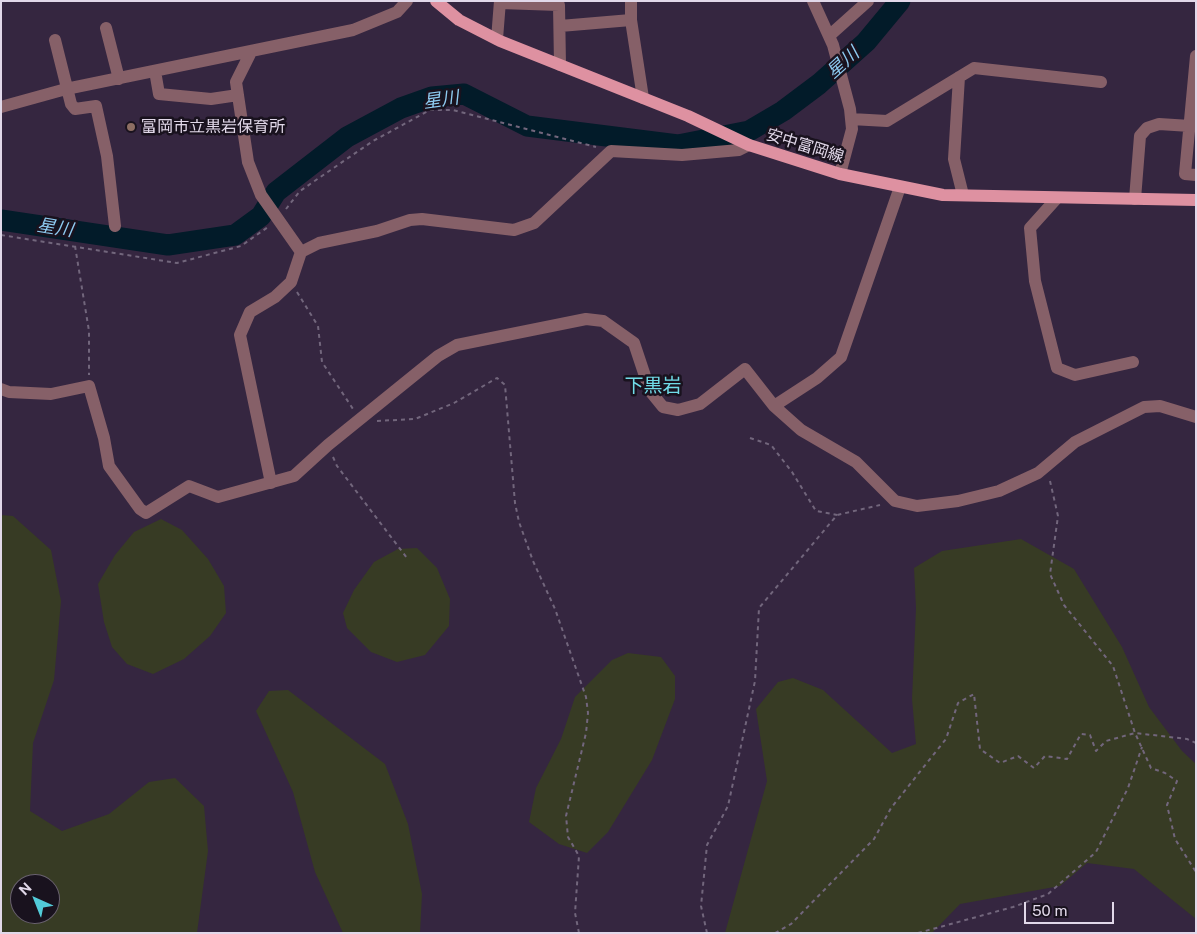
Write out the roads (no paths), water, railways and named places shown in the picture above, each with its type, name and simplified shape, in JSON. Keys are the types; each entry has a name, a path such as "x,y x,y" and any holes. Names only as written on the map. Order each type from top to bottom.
{"main road":[{"name":"安中富岡線","path":"436,1 459,20 498,39 688,116 746,144 840,174 943,195 1196,200"}],"street":[{"path":"1,107 66,89 251,52 361,27 397,12 408,1"},
{"path":"631,1 631,20 643,98"},
{"path":"813,1 831,41 844,82 851,119 850,136 840,174"},
{"path":"831,41 868,1"},
{"path":"498,39 500,2 559,5 560,65"},
{"path":"560,26 631,20"},
{"path":"106,28 119,79"},
{"path":"55,40 71,104 76,109 96,106 107,156 115,226"},
{"path":"251,52 236,82 248,162 261,195 301,252"},
{"path":"1196,56 1192,119 1185,174 1196,175"},
{"path":"851,119 888,121 974,68 1100,82"},
{"path":"155,71 159,94 211,99 238,95"},
{"path":"959,77 954,159 963,195"},
{"path":"1135,199 1140,136 1147,128 1159,124 1192,119"},
{"path":"271,483 240,335 250,312 275,297 290,282 301,252 319,243 378,231 410,220 422,219 514,230 534,224 611,151 682,155 739,150 746,144"},
{"path":"774,406 816,378 841,357 900,187"},
{"path":"1057,198 1030,228 1035,281 1057,368 1075,375 1133,362"},
{"path":"1,388 8,392 51,394 89,386 104,438 109,466 140,509 146,513 189,486 218,497 294,476 328,445 438,356 457,345 586,319 603,321 634,343 650,391 663,407 678,410 700,404 745,369 774,406 801,430 856,462 895,501 917,506 958,501 999,491 1038,473 1075,442 1144,407 1160,406 1196,417"}],"waterway":[{"name":"星川","path":"1,220 168,245 235,235 261,216 276,192 347,137 401,108 432,97 464,94 527,126 678,145 749,131 783,111 819,84 866,42 900,1"}],"place":[{"name":"富岡市立黒岩保育所","path":"131,127"}],"district":[{"name":"下黒岩","path":"653,386"}]}
